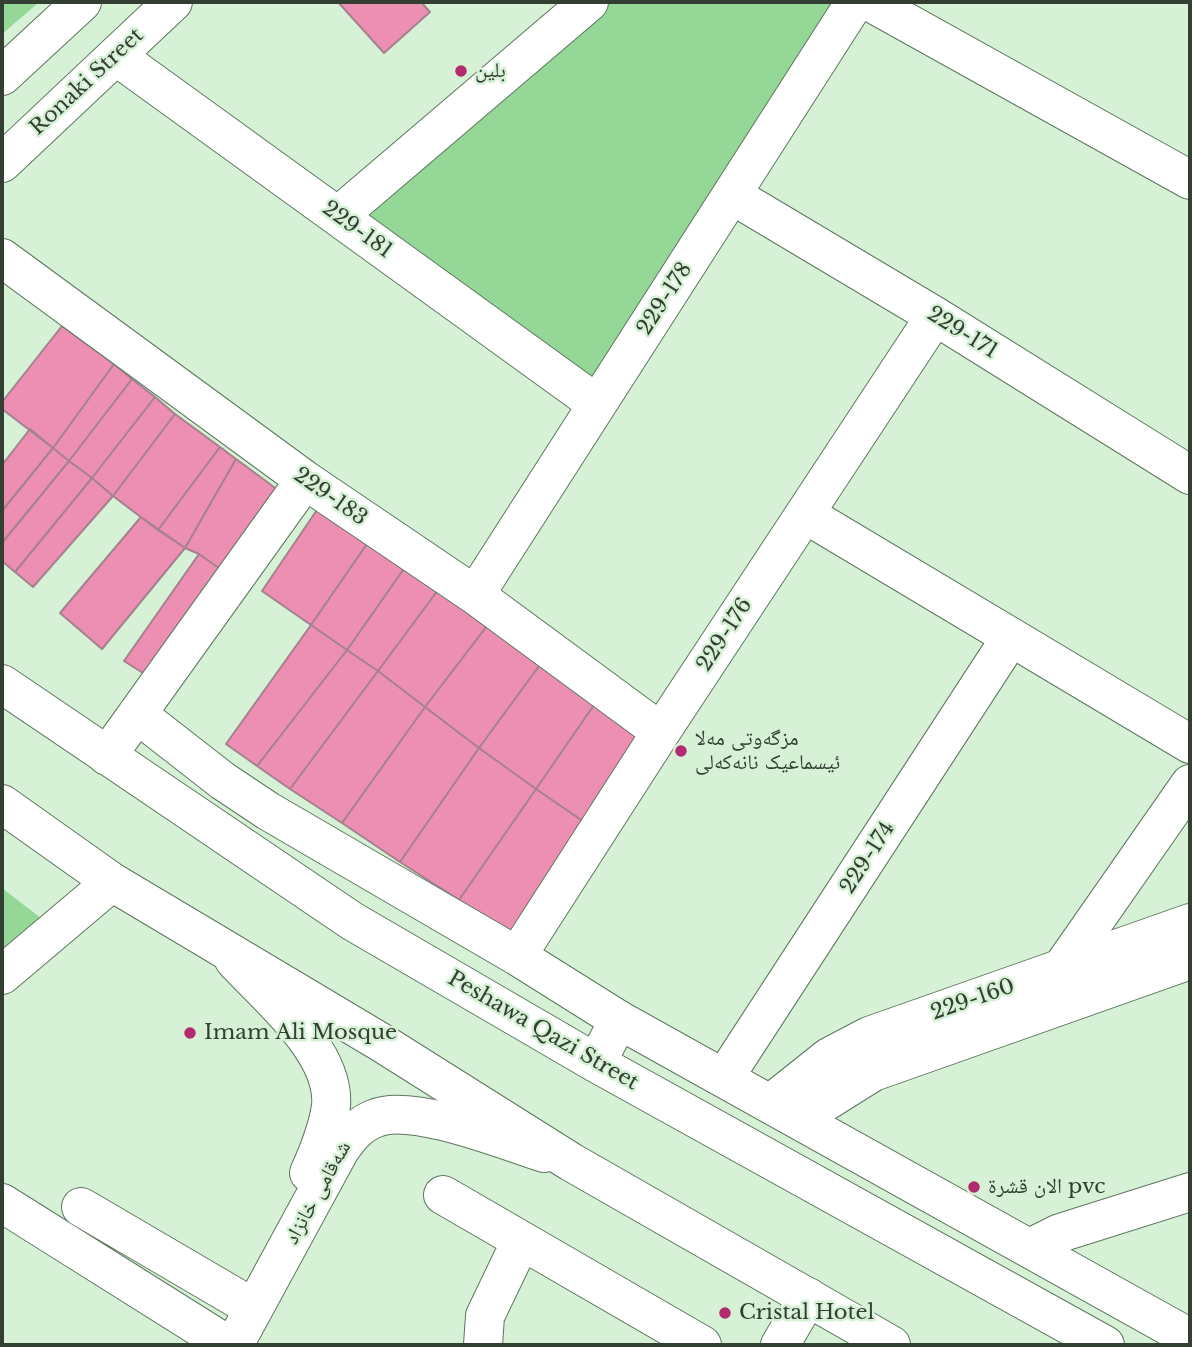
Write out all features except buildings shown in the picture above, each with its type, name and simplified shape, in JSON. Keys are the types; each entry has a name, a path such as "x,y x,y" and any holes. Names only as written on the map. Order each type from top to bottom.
{"main road":[{"name":"Ronaki Street","path":"2,163 173,2"},
{"path":"338,216 589,2"},
{"name":"229-178","path":"475,595 855,2"},
{"path":"870,2 1190,180"},
{"path":"2,76 70,6"},
{"name":"229-181","path":"116,56 597,404"},
{"name":"229-171","path":"732,195 935,316 1190,475"},
{"name":"229-183","path":"2,258 305,480 475,595 660,732"},
{"name":"229-176","path":"517,956 660,732 935,316"},
{"path":"107,756 305,480"},
{"path":"805,514 1190,744"},
{"name":"229-174","path":"724,1079 1011,637"},
{"name":"Peshawa Qazi Street","path":"2,684 352,921 596,1063 1105,1345"},
{"path":"137,714 223,781 268,811 517,956 619,1020 1190,1338"},
{"path":"1061,969 1190,783"},
{"path":"2,804 112,882 382,1043 571,1161 891,1345"},
{"path":"2,975 112,882"},
{"name":"229-160","path":"784,1112 829,1057 869,1036 1190,923"},
{"name":"شەقامی خانزاد","path":"223,948 313,1047 325,1066 331,1105 317,1155 232,1345"},
{"name":"229-160","path":"784,1112 873,1072 1190,960"},
{"path":"596,1063 619,1020"},
{"name":"شەقامی خانزاد","path":"232,1345 340,1150 355,1129 377,1117 396,1115 440,1121 571,1161"},
{"path":"1030,1248 1060,1233 1190,1192"},
{"path":"443,1195 702,1345"},
{"path":"2,1203 232,1345"},
{"path":"80,1207 250,1306"},
{"path":"484,1345 485,1316 521,1241"},
{"path":"780,1345 808,1297"}],"green space":[{"path":"2,2 37,2 38,3 2,34"},
{"path":"589,2 855,2 597,404 338,216"},
{"path":"2,888 42,919 2,952"}],"place":[{"name":"بلين","path":"461,71"},
{"name":"مزگەوتی مەلا ئیسماعیک نانەکەلی","path":"681,751"},
{"name":"Imam Ali Mosque","path":"190,1033"},
{"name":"الان قشرة pvc","path":"974,1187"},
{"name":"Cristal Hotel","path":"725,1313"}]}
